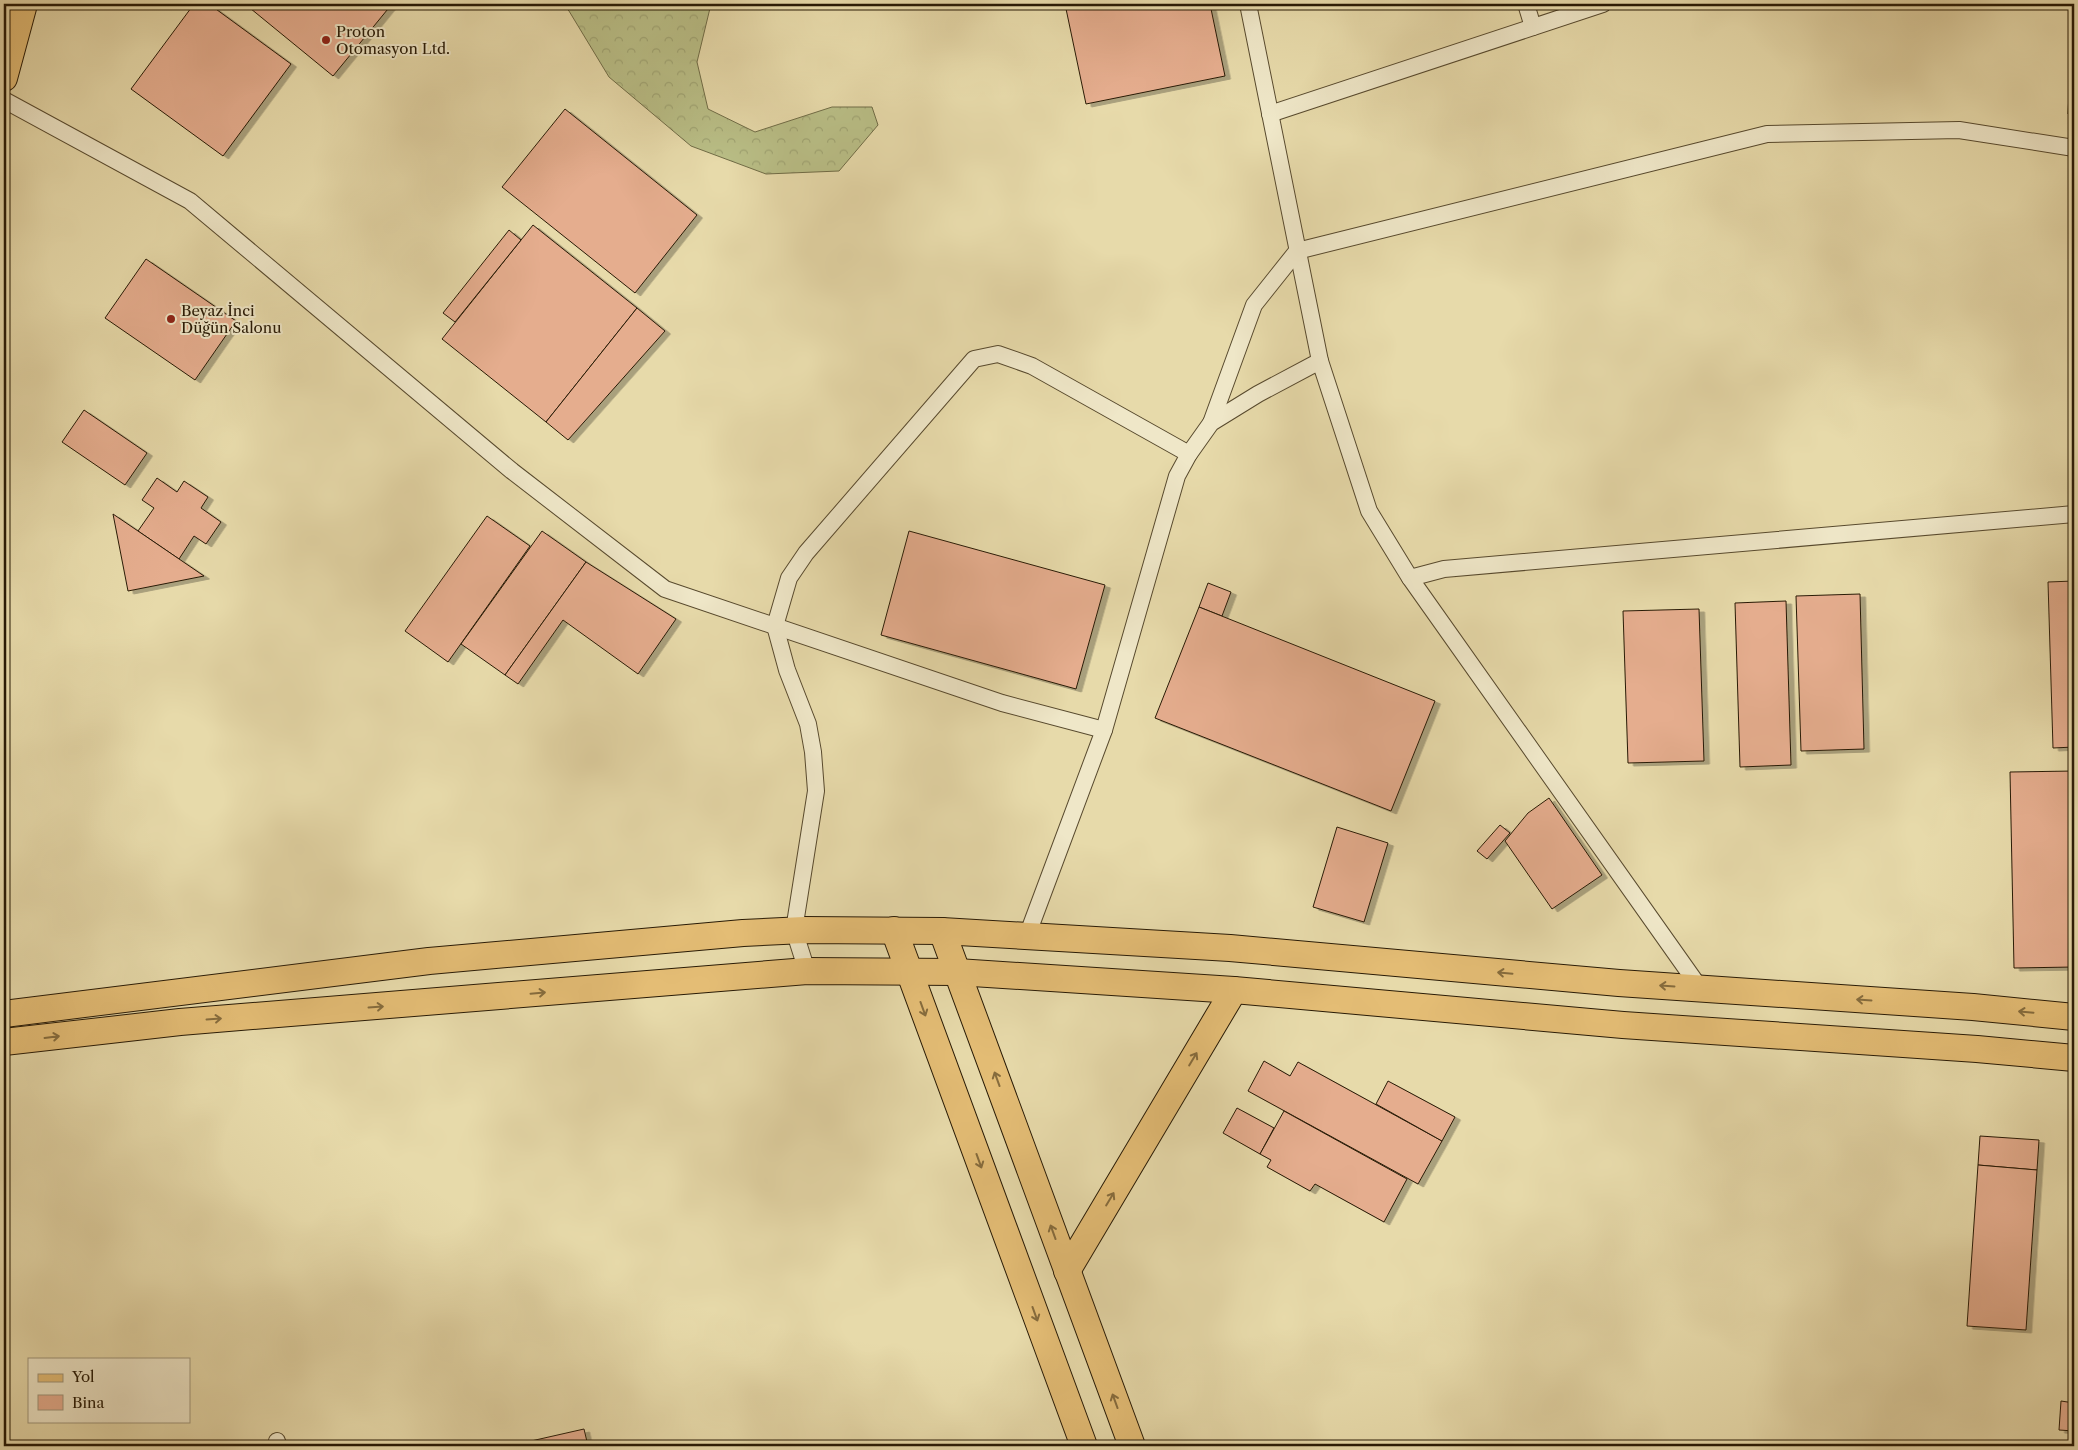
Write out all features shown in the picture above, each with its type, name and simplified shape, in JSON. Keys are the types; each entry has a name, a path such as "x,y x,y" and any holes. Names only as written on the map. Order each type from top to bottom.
{"main road":[{"path":"4,78 24,4"},
{"path":"11,1010 429,961 794,930 894,930 942,931 1230,948 1700,988 1973,1007 2074,1017"},
{"path":"894,930 1084,1446"},
{"path":"942,931 1132,1446"},
{"path":"10,1044 180,1022 807,971 957,972 1234,990 1623,1025 1977,1049 2074,1058"},
{"path":"1067,1271 1234,990"}],"street":[{"path":"1248,4 1320,361 1369,512 1410,578 1700,988"},
{"path":"1526,4 1532,27"},
{"path":"1270,114 1603,4"},
{"path":"4,100 190,201 512,471 665,589 1002,703 1104,730"},
{"path":"1027,936 1104,730 1178,476 1189,454 1211,423 1254,305 1297,251 1767,134 1959,130 2074,148"},
{"path":"807,971 794,930 816,790 813,752 808,724 787,670 775,626 788,578 806,552 974,359 998,354 1032,366 1189,454"},
{"path":"1211,423 1258,394 1320,361"},
{"path":"1410,578 1444,569 2074,514"}],"green space":[{"path":"562,4 711,4 697,62 708,109 755,132 832,107 872,107 878,125 839,171 766,174 691,146 609,77 569,11"}],"building":[{"path":"194,4 209,4 291,64 223,156 131,89"},
{"name":"Proton Otomasyon Ltd.","path":"245,4 392,4 333,76"},
{"path":"1065,4 1210,4 1225,76 1086,104"},
{"path":"2073,4 2074,114 2068,114"},
{"path":"565,109 697,215 635,293 502,187"},
{"path":"533,225 637,308 546,422 442,339"},
{"path":"509,230 521,240 455,322 443,313"},
{"name":"Beyaz İnci Düğün Salonu","path":"146,259 236,321 195,380 105,318"},
{"path":"637,308 665,331 568,440 546,422"},
{"path":"84,410 147,453 125,485 62,442"},
{"path":"157,478 177,492 184,481 208,497 201,508 221,522 206,544 194,536 179,559 138,531 154,508 142,500"},
{"path":"113,514 138,531 204,576 128,591"},
{"path":"487,516 530,546 448,662 405,631"},
{"path":"542,531 586,562 505,675 461,644"},
{"path":"909,531 1105,585 1076,689 881,635"},
{"path":"586,562 676,619 638,674 563,620 518,684 505,675"},
{"path":"2074,581 2074,747 2053,748 2048,582"},
{"path":"1208,583 1231,592 1222,616 1199,607"},
{"path":"1860,594 1864,749 1801,751 1796,596"},
{"path":"1786,601 1791,765 1740,767 1735,603"},
{"path":"1199,607 1435,701 1391,811 1155,718"},
{"path":"1699,609 1704,761 1628,763 1623,611"},
{"path":"2074,771 2074,967 2014,968 2010,772"},
{"path":"1549,798 1602,875 1552,909 1505,841 1528,813"},
{"path":"1500,825 1510,833 1487,859 1477,851"},
{"path":"1337,827 1388,843 1364,922 1313,907"},
{"path":"1264,1061 1290,1076 1298,1062 1442,1141 1418,1184 1248,1091"},
{"path":"1388,1081 1455,1117 1442,1141 1376,1104"},
{"path":"1237,1108 1274,1128 1260,1154 1223,1133"},
{"path":"1284,1111 1407,1179 1384,1222 1315,1184 1310,1191 1267,1167 1271,1160 1260,1154"},
{"path":"1980,1136 2039,1140 2037,1170 1978,1165"},
{"path":"1978,1165 2037,1170 2026,1330 1967,1326"},
{"path":"2061,1401 2074,1403 2074,1431 2059,1430"},
{"path":"584,1429 588,1446 509,1446"}],"place":[{"name":"Proton Otomasyon Ltd.","path":"326,40"},
{"name":"Beyaz İnci Düğün Salonu","path":"171,319"}]}
